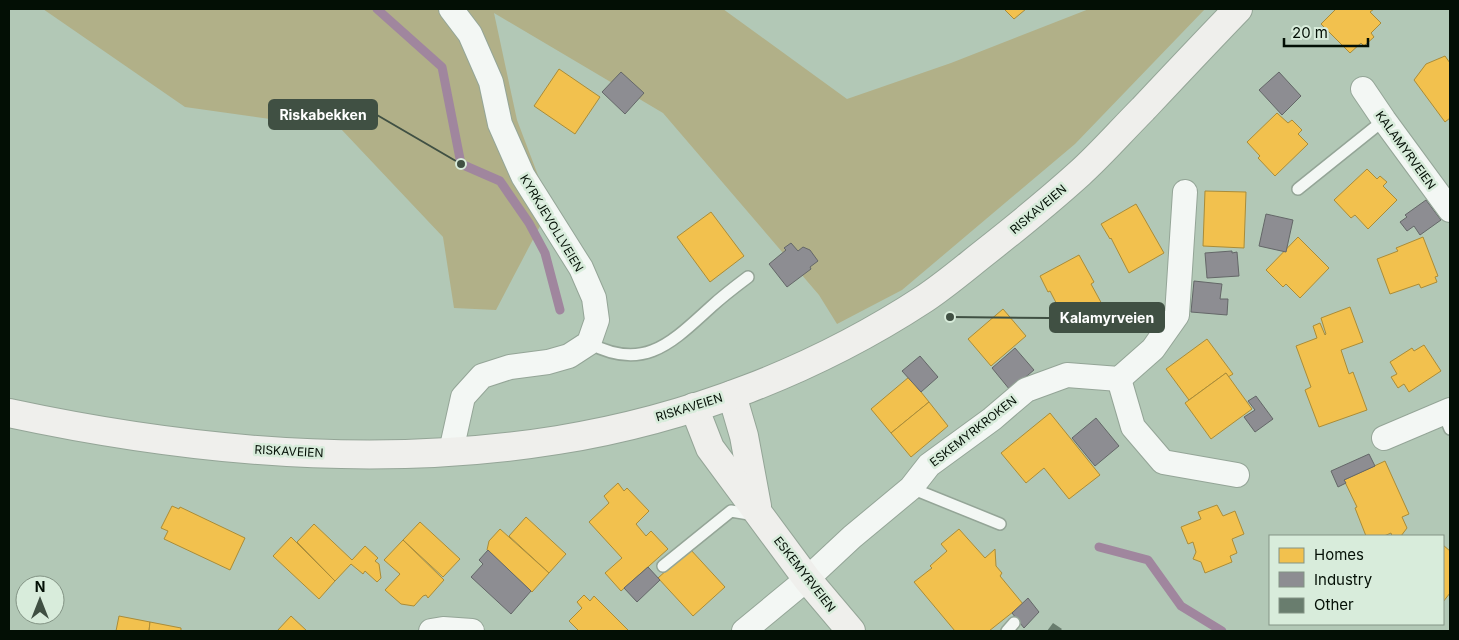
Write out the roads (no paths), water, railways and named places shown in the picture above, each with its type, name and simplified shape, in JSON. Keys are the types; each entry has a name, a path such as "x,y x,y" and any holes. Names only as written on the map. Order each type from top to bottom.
{"main road":[{"name":"RISKAVEIEN","path":"9,413 116,434 247,449 344,454 451,451 557,440 624,426 732,395 801,367 867,334 926,297 974,261 1026,220 1082,171 1238,9"},
{"name":"ESKEMYRVEIEN","path":"732,395 744,436 759,515"},
{"name":"ESKEMYRVEIEN","path":"694,407 710,448 807,579 852,631"}],"street":[{"name":"KYRKJEVOLLVEIEN","path":"451,9 470,34 491,82 500,124 522,176 581,268 594,298 597,320 589,343"},
{"name":"KALAMYRVEIEN","path":"1363,89 1450,210"},
{"path":"1185,192 1177,315 1153,349 1119,379 1133,427 1163,462 1237,475"},
{"path":"451,451 463,398 482,376 510,367 548,362 569,356 589,343"},
{"name":"ESKEMYRKROKEN","path":"744,631 911,488 929,465 1026,390 1067,375 1119,379"},
{"path":"1384,438 1448,417"},
{"path":"431,631 443,629 472,631"}],"lane":[{"path":"1298,189 1384,120"},
{"path":"589,343 603,350 624,354 639,354 661,348 683,333 714,304 748,277"},
{"path":"911,488 1000,524"},
{"path":"663,566 731,511 759,515"}],"waterway":[{"path":"377,9 442,67 461,164 500,181 529,223 545,253 560,310"},
{"path":"1099,547 1148,560 1181,606 1222,631"}],"place":[{"name":"Riskabekken","path":"461,164"},
{"name":"Kalamyrveien","path":"950,317"}]}
